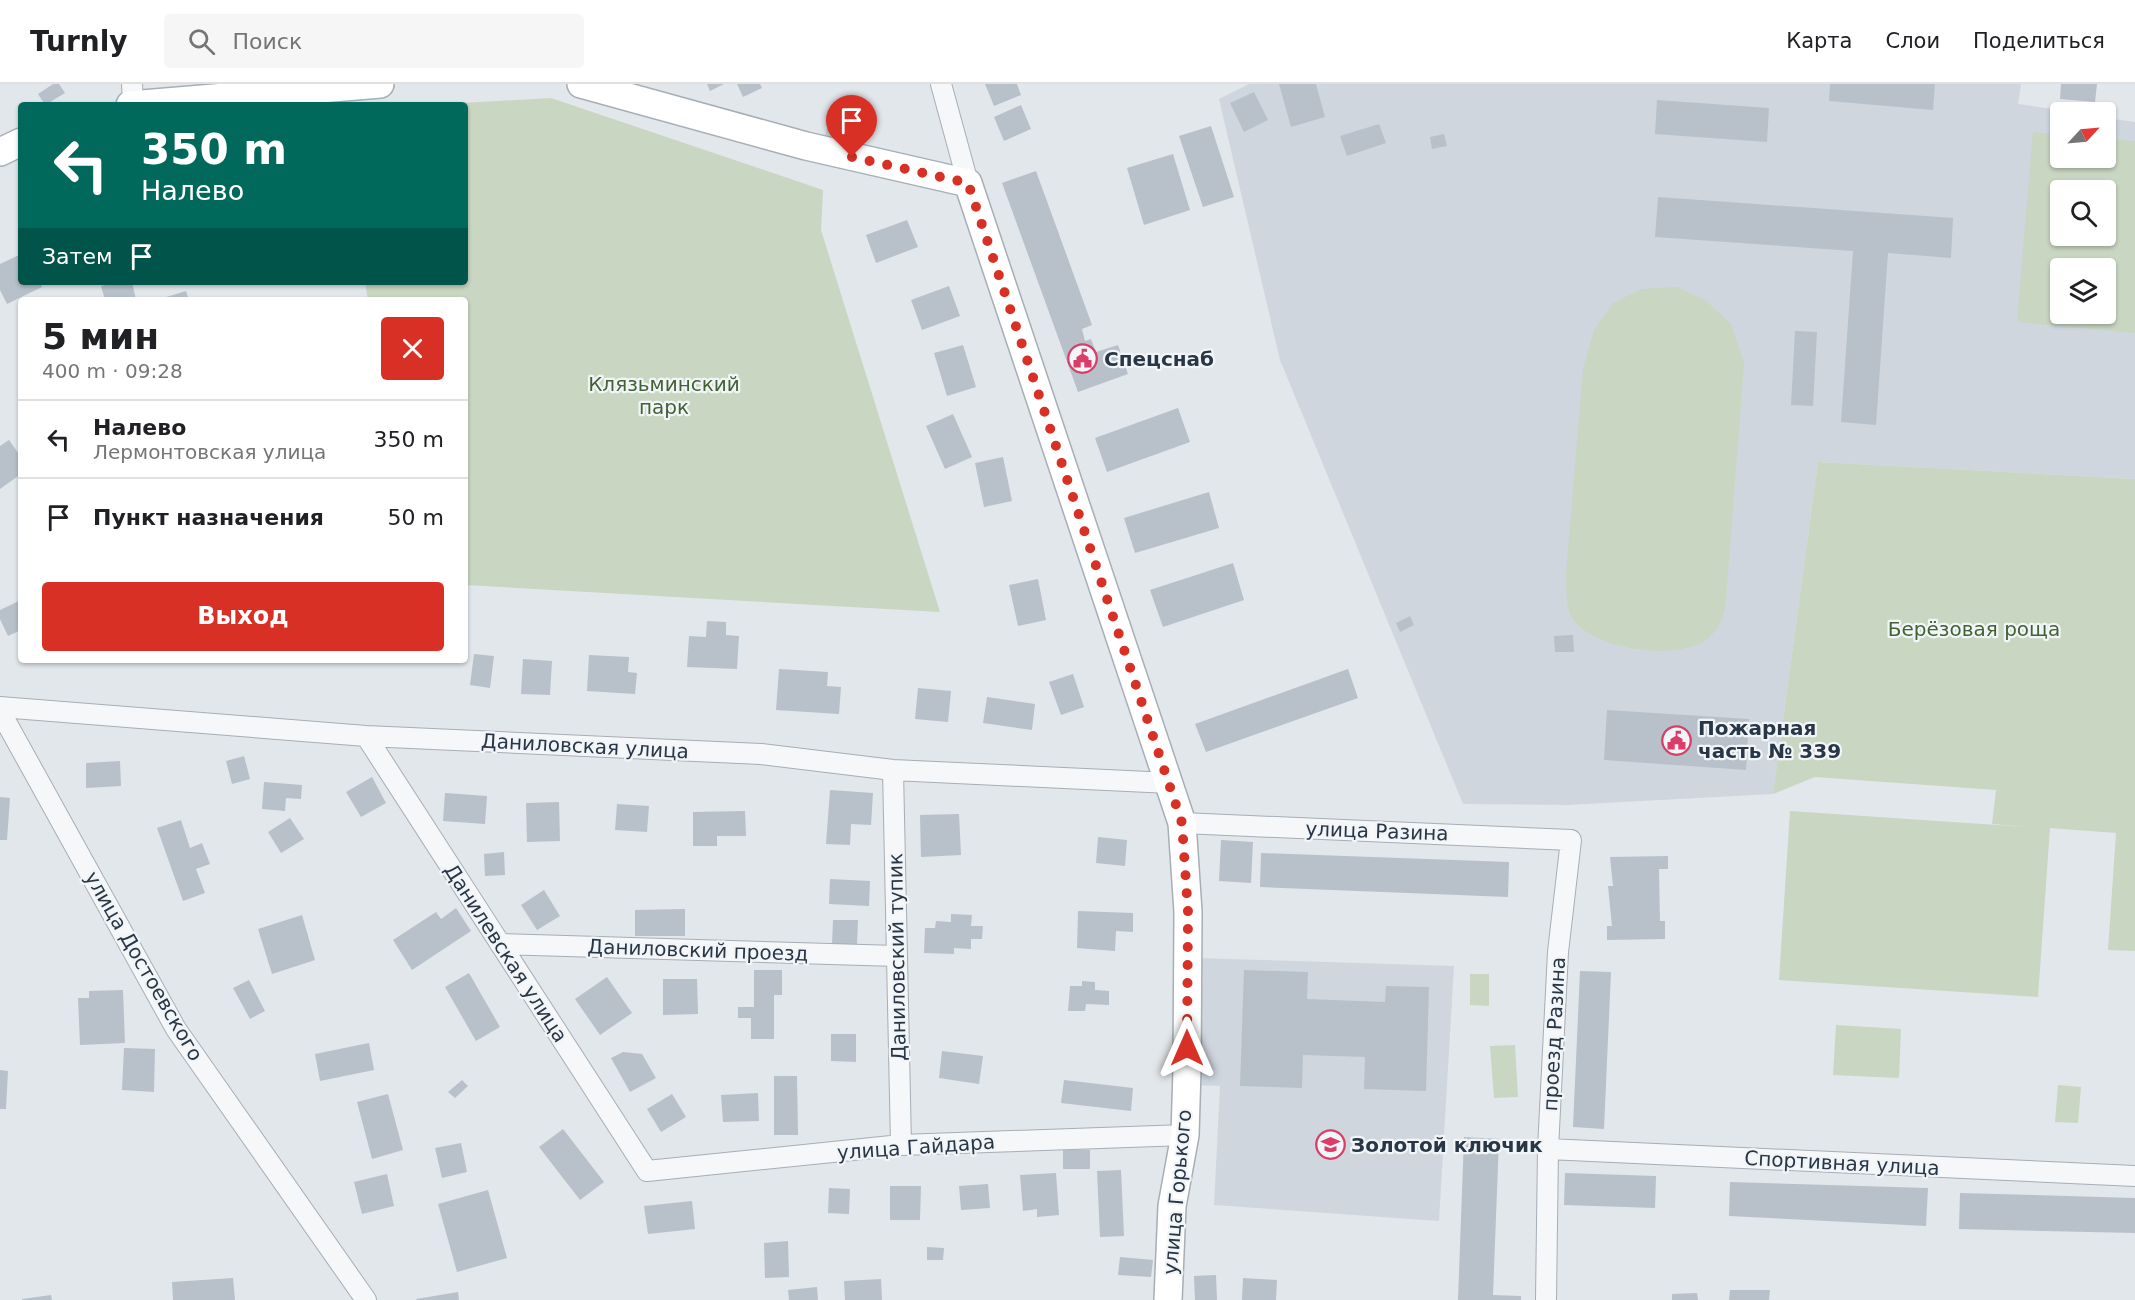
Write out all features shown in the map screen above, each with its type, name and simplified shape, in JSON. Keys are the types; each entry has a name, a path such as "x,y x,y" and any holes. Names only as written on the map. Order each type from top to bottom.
{"street":[{"path":"132,84 132,102"},
{"path":"167,102 380,84"},
{"path":"581,84 806,147 968,183 941,84"},
{"path":"0,152 18,143"},
{"name":"улица Горького","path":"968,183 1182,823 1188,912 1185,1135 1172,1206 1168,1300"},
{"name":"Даниловская улица","path":"0,709 366,736 761,754 893,770 1170,783"},
{"name":"улица Достоевского","path":"0,709 176,1029 366,1300"},
{"name":"Данилевская улица","path":"366,736 647,1171"},
{"name":"Даниловский тупик","path":"893,770 901,1145"},
{"name":"улица Разина","path":"1182,823 1571,840"},
{"name":"проезд Разина","path":"1546,1300 1548,1149 1558,952 1571,840"},
{"name":"Даниловский проезд","path":"500,944 897,956"},
{"name":"улица Гайдара","path":"647,1171 901,1145 1185,1135"},
{"name":"Спортивная улица","path":"1548,1149 2135,1176"}],"shaded area":[{"path":"1249,84 2021,84 2018,104 2050,109 2050,168 2116,168 2116,119 2135,122 2135,479 1818,462 1773,794 1567,805 1463,804 1280,360 1219,99"},
{"path":"830,121 848,128 842,144 824,137"},
{"name":"Золотой ключик","path":"1198,958 1454,966 1439,1221 1214,1205 1220,1086 1196,1085"}],"green space":[{"name":"Клязьминский парк","path":"551,98 823,190 821,230 940,612 468,585 468,297 368,297 366,285 468,285 468,103"},
{"path":"2033,132 2050,134 2050,168 2116,168 2116,140 2135,141 2135,333 2017,322"},
{"path":"1677,287 1705,300 1731,324 1744,363 1726,601 1722,618 1715,632 1706,640 1675,650 1655,651 1614,644 1581,628 1569,612 1566,575 1583,369 1594,330 1612,304 1641,289"},
{"name":"Берёзовая роща","path":"1818,462 2135,479 2135,951 2108,950 2116,833 2050,828 2038,997 1779,980 1790,811 2041,828 1992,824 1996,790 1815,777 1773,794"},
{"path":"1470,974 1489,974 1489,1006 1470,1005"},
{"path":"1836,1025 1901,1029 1899,1078 1833,1075"},
{"path":"1515,1045 1518,1097 1494,1098 1490,1046"},
{"path":"2058,1085 2081,1087 2078,1123 2055,1122"}],"building":[{"path":"53,84 59,84 65,93 50,102 43,102 38,94"},
{"path":"707,84 724,84 710,91"},
{"path":"737,84 760,84 762,88 743,97"},
{"path":"985,84 1017,84 1021,95 994,106"},
{"path":"1279,84 1316,84 1325,117 1291,127"},
{"path":"1830,84 1935,84 1933,110 1829,101"},
{"path":"2061,84 2097,84 2095,102 2060,99"},
{"path":"1254,92 1268,120 1244,132 1230,103"},
{"path":"1657,100 1769,108 1767,142 1655,134"},
{"path":"1021,105 1031,129 1004,141 994,117"},
{"path":"1379,124 1386,143 1347,156 1340,136"},
{"path":"1211,126 1234,197 1203,207 1179,136"},
{"path":"1444,134 1447,146 1432,149 1430,137"},
{"path":"1173,154 1190,210 1144,225 1127,168"},
{"path":"1036,171 1092,325 1082,329 1085,341 1091,339 1096,352 1118,345 1128,374 1078,392 1002,183"},
{"path":"1658,197 1953,218 1951,258 1888,253 1876,425 1841,422 1853,251 1655,237"},
{"path":"907,220 918,247 876,263 866,235"},
{"path":"18,255 18,285 41,285 42,287 7,304 0,290 0,264"},
{"path":"133,285 135,297 104,297 101,286"},
{"path":"949,286 960,316 922,330 911,300"},
{"path":"186,291 188,297 166,297"},
{"path":"1795,331 1817,332 1813,406 1791,405"},
{"path":"963,345 976,387 947,396 934,353"},
{"path":"1178,408 1190,442 1107,472 1095,438"},
{"path":"953,414 972,457 945,469 926,426"},
{"path":"9,440 18,453 18,476 0,489 0,446"},
{"path":"1003,457 1012,501 984,507 975,463"},
{"path":"1209,492 1219,528 1135,553 1124,518"},
{"path":"1233,563 1244,600 1163,627 1150,590"},
{"path":"1038,579 1046,620 1018,626 1009,585"},
{"path":"18,601 18,631 8,636 0,619 0,610"},
{"path":"1410,616 1414,625 1400,632 1396,623"},
{"path":"707,621 726,622 726,635 739,636 737,669 687,667 689,636 706,637"},
{"path":"1573,635 1574,652 1555,652 1554,636"},
{"path":"474,654 494,656 490,688 470,685"},
{"path":"589,655 629,657 628,672 637,673 635,694 587,691"},
{"path":"523,659 552,661 550,695 521,694"},
{"path":"779,669 828,672 827,686 841,687 839,714 776,710"},
{"path":"1348,669 1358,698 1206,752 1195,724"},
{"path":"1073,674 1084,707 1061,715 1049,682"},
{"path":"918,688 951,691 948,722 915,719"},
{"path":"987,697 1035,704 1032,730 983,723"},
{"name":"Пожарная часть № 339","path":"1607,710 1749,719 1746,770 1604,760"},
{"path":"244,756 250,779 232,784 226,761"},
{"path":"120,761 121,786 86,788 86,763"},
{"path":"372,777 386,803 361,817 346,792"},
{"path":"264,782 302,785 301,799 286,798 285,811 262,809"},
{"path":"830,790 873,793 871,825 851,824 850,845 826,844"},
{"path":"445,793 487,796 485,824 443,821"},
{"path":"0,797 10,798 7,840 0,840"},
{"path":"559,802 560,841 527,842 526,803"},
{"path":"617,804 649,806 647,832 615,830"},
{"path":"745,811 746,836 717,836 717,846 693,846 693,812"},
{"path":"959,814 961,855 921,857 920,815"},
{"path":"290,818 304,839 281,853 268,832"},
{"path":"181,820 190,848 202,843 210,864 196,869 205,893 183,901 157,828"},
{"path":"1098,837 1127,840 1125,866 1096,863"},
{"path":"1221,840 1253,842 1251,883 1219,881"},
{"path":"504,852 505,875 485,876 484,854"},
{"path":"1261,853 1509,862 1508,897 1260,887"},
{"path":"1668,856 1668,869 1659,869 1660,921 1665,921 1665,939 1607,940 1607,926 1612,926 1608,886 1613,886 1610,857"},
{"path":"830,879 870,881 869,906 829,904"},
{"path":"544,890 560,916 537,930 521,905"},
{"path":"456,908 471,931 412,970 393,940 436,912 441,919"},
{"path":"685,909 685,936 635,936 635,910"},
{"path":"1078,911 1133,913 1133,932 1116,931 1115,951 1077,948"},
{"path":"951,914 972,915 971,926 983,926 982,939 971,939 971,949 954,948 954,954 924,953 925,928 935,928 936,921 951,922"},
{"path":"302,915 315,960 272,974 258,929"},
{"path":"833,920 858,920 857,945 832,945"},
{"path":"754,970 782,970 782,995 774,995 774,1039 751,1039 751,1018 738,1018 738,1007 754,1007"},
{"path":"1244,970 1308,972 1307,999 1385,1002 1386,986 1429,987 1426,1091 1364,1089 1365,1057 1303,1055 1302,1088 1240,1086"},
{"path":"1580,971 1611,972 1604,1129 1573,1127"},
{"path":"469,973 500,1027 476,1041 445,987"},
{"path":"607,977 632,1013 600,1035 575,999"},
{"path":"663,979 697,979 698,1014 663,1015"},
{"path":"249,980 265,1011 250,1019 233,988"},
{"path":"1082,981 1095,982 1095,990 1109,991 1109,1005 1086,1004 1085,1011 1068,1011 1070,986 1082,986"},
{"path":"123,990 125,1043 80,1045 78,998 89,998 89,991"},
{"path":"831,1034 856,1034 856,1062 831,1061"},
{"path":"369,1043 374,1070 320,1081 315,1054"},
{"path":"124,1048 155,1049 154,1092 122,1090"},
{"path":"942,1051 983,1056 979,1084 939,1078"},
{"path":"623,1052 642,1054 656,1078 630,1092 611,1058"},
{"path":"0,1070 8,1071 6,1109 0,1109"},
{"path":"774,1076 797,1076 798,1135 774,1135"},
{"path":"462,1080 468,1086 455,1098 448,1092"},
{"path":"1064,1080 1133,1088 1131,1111 1061,1103"},
{"path":"758,1093 759,1121 723,1122 721,1095"},
{"path":"388,1094 403,1150 372,1159 357,1102"},
{"path":"672,1094 686,1117 661,1132 647,1109"},
{"path":"563,1129 604,1182 580,1200 539,1147"},
{"path":"1464,1137 1499,1139 1493,1295 1521,1296 1521,1300 1458,1300"},
{"path":"461,1143 467,1172 442,1178 435,1148"},
{"path":"1063,1150 1090,1150 1090,1169 1063,1169"},
{"path":"1121,1170 1124,1236 1100,1237 1097,1171"},
{"path":"1056,1173 1059,1215 1037,1217 1037,1209 1023,1211 1020,1175"},
{"path":"1565,1173 1656,1176 1655,1208 1564,1205"},
{"path":"387,1174 394,1206 362,1214 354,1182"},
{"path":"1730,1182 1928,1188 1926,1226 1729,1216"},
{"path":"988,1184 990,1208 961,1210 959,1186"},
{"path":"890,1186 921,1186 920,1220 890,1220"},
{"path":"829,1188 850,1189 849,1214 828,1213"},
{"path":"488,1190 507,1258 457,1272 438,1204"},
{"path":"1960,1193 2135,1198 2135,1233 1959,1229"},
{"path":"692,1201 695,1229 648,1234 644,1206"},
{"path":"788,1241 789,1277 765,1278 764,1243"},
{"path":"927,1247 944,1248 943,1260 927,1260"},
{"path":"1120,1257 1153,1260 1151,1277 1118,1275"},
{"path":"1216,1275 1217,1300 1195,1300 1194,1276"},
{"path":"233,1278 235,1300 173,1300 172,1282"},
{"path":"1243,1278 1277,1280 1276,1300 1242,1300"},
{"path":"881,1279 882,1300 845,1300 844,1281"},
{"path":"817,1287 818,1300 789,1300 788,1290"},
{"path":"1730,1290 1770,1290 1769,1300 1729,1300"},
{"path":"458,1292 459,1300 416,1299"},
{"path":"1697,1293 1698,1300 1672,1300 1672,1294"},
{"path":"51,1295 52,1300 22,1300 22,1299"}],"place":[{"name":"Спецснаб","path":"1083,359"},
{"name":"Пожарная часть № 339","path":"1677,740"},
{"name":"Золотой ключик","path":"1330,1145"}],"route":[{"path":"852,157 968,183 1182,823 1188,912 1187,1048"}]}
